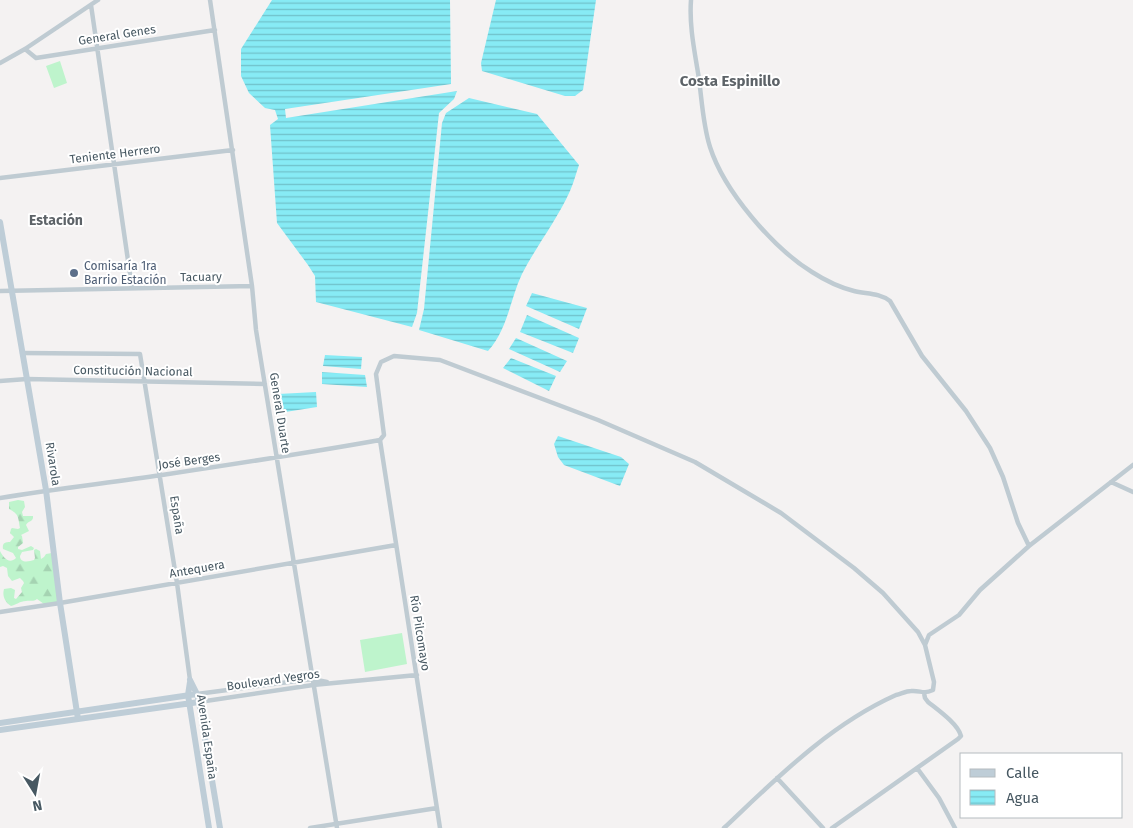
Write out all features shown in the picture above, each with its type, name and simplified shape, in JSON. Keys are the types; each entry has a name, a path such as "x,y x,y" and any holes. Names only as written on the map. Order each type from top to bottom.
{"street":[{"name":"General Genes","path":"0,63 25,49 98,0"},
{"name":"General Duarte","path":"210,0 252,286 256,330 337,826"},
{"path":"691,0 691,32 707,134 716,162 731,191 766,233 803,266 836,286 874,294 890,301 922,356 966,411 990,448 1018,523 1029,546"},
{"path":"91,6 132,288"},
{"name":"General Genes","path":"25,49 36,58 215,30"},
{"name":"Teniente Herrero","path":"0,178 233,150"},
{"name":"Rivarola","path":"0,222 46,490 60,603 78,719"},
{"name":"Tacuary","path":"0,291 252,286"},
{"name":"España","path":"22,353 140,354 161,475 190,680"},
{"name":"Río Pilcomayo","path":"440,828 380,440 384,435 376,374 381,362 394,356 440,360 449,363 598,420 695,462 781,513 854,568 883,593 918,632 925,645"},
{"name":"Constitución Nacional","path":"0,381 28,379 265,384"},
{"name":"José Berges","path":"0,498 277,458 380,440"},
{"path":"724,828 793,763 831,733 878,704 899,694 911,691 926,693 933,690 934,682 925,645 929,635 959,615 980,590 1029,546 1133,465"},
{"path":"1111,482 1133,492"},
{"name":"Antequera","path":"0,612 396,545"},
{"path":"334,683 417,676"},
{"name":"Boulevard Yegros","path":"0,722 312,679 334,683"},
{"name":"Avenida España","path":"190,680 199,702 220,828"},
{"name":"Avenida España","path":"190,680 189,703 209,828"},
{"name":"Boulevard Yegros","path":"0,730 334,683"},
{"path":"832,828 961,736 956,727 928,702 924,693"},
{"path":"917,768 939,798 955,828"},
{"path":"777,778 823,828"},
{"path":"310,828 337,826 437,808"}],"green space":[{"path":"60,61 67,83 54,88 46,66"},
{"path":"24,501 23,516 33,516 26,525 29,531 21,535 23,543 18,549 22,550 31,546 34,548 33,550 22,552 20,558 25,561 34,560 34,550 36,549 40,551 41,559 46,554 52,553 58,593 57,602 44,604 37,599 11,606 4,599 4,589 11,588 15,590 14,598 16,599 22,592 21,588 24,583 20,578 12,581 8,576 7,568 0,567 0,551 5,558 11,561 16,558 13,553 3,549 3,545 10,542 14,537 10,533 12,528 20,528 18,516 9,509 9,502"},
{"path":"402,633 407,664 365,672 360,640"}],"water":[{"path":"272,0 450,0 451,84 285,109 286,118 457,91 454,99 439,113 417,313 412,327 316,302 315,276 277,223 270,125 278,119 275,110 265,108 249,93 241,76 241,49"},
{"path":"496,0 596,0 583,90 575,96 565,96 482,71 481,63"},
{"path":"469,98 537,114 579,165 565,202 522,274 504,324 488,351 419,330 424,309 442,123 446,113"},
{"path":"532,293 587,308 579,329 526,306"},
{"path":"527,315 579,338 573,353 520,332"},
{"path":"516,338 567,361 560,372 509,349"},
{"path":"325,355 362,357 361,369 323,366"},
{"path":"511,358 556,376 549,391 503,368"},
{"path":"322,372 365,375 367,387 322,384"},
{"path":"316,392 317,407 279,413 278,394"},
{"path":"558,436 621,457 629,464 620,486 564,465 558,457 554,444"}],"place":[{"name":"Comisaría 1ra Barrio Estación","path":"74,273"}],"district":[{"name":"Costa Espinillo","path":"730,81"},
{"name":"Estación","path":"56,220"}]}
